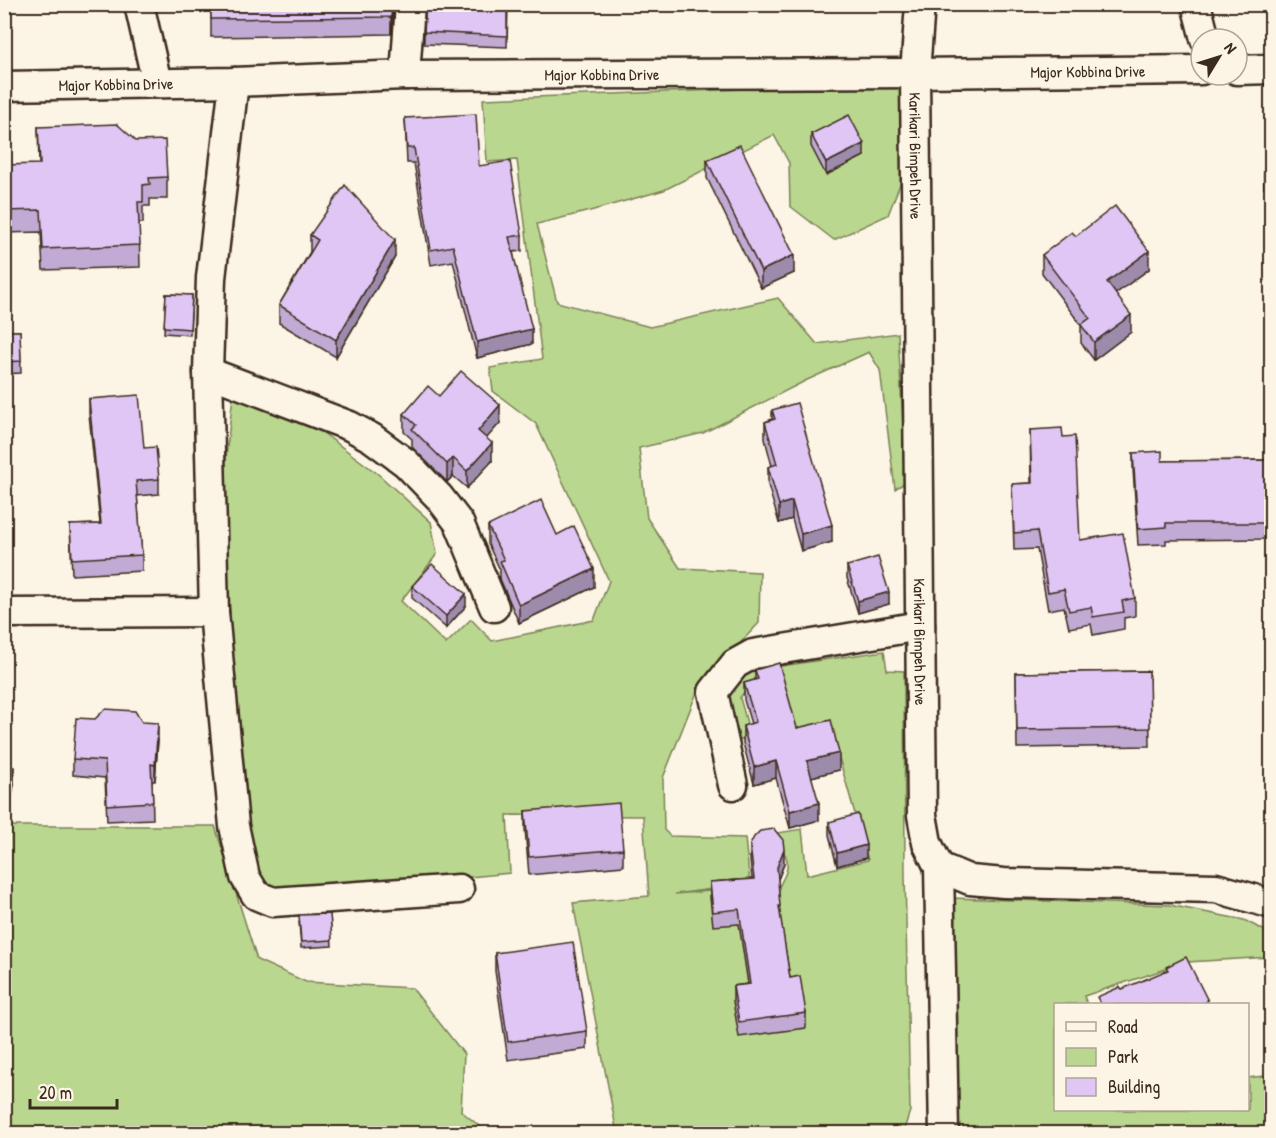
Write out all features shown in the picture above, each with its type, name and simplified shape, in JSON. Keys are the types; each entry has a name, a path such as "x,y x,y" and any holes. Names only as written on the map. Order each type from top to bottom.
{"street":[{"path":"139,4 157,83"},
{"path":"405,75 410,4"},
{"name":"Karikari Bimpeh Drive","path":"920,4 915,74 922,815 927,843 939,867"},
{"path":"1196,4 1202,27"},
{"path":"1249,70 1272,69"},
{"name":"Major Kobbina Drive","path":"4,86 234,82 405,75 915,74 1189,70"},
{"path":"234,82 211,278 208,372 214,612 234,826 245,876 256,895 273,902 459,889"},
{"path":"208,372 350,426 372,438 406,463 440,497 459,523 494,607"},
{"path":"4,613 214,612"},
{"path":"734,786 713,692 735,664 753,654 920,627"},
{"path":"944,1134 939,867 970,880 1004,883 1215,888 1272,904"}],"green space":[{"path":"903,83 907,166 888,215 834,240 790,206 789,163 774,135 664,190 537,224 557,302 650,327 778,298 817,344 898,333 906,482 895,489 880,370 869,352 805,381 703,433 639,448 647,518 680,568 760,572 759,623 699,687 663,778 664,830 670,836 745,838 750,884 675,894 780,885 787,869 786,855 779,847 759,836 802,829 807,875 868,860 832,733 799,740 749,685 740,698 751,737 738,741 727,699 731,684 747,674 767,668 884,651 887,670 904,671 910,1111 903,1133 617,1133 573,903 649,896 643,816 507,815 510,873 439,880 259,888 245,810 220,508 233,396 303,418 378,474 431,522 437,554 401,601 446,644 471,619 492,641 594,620 609,581 536,424 493,391 490,368 542,359 517,160 487,162 483,99"},
{"path":"5,826 215,826 257,960 306,982 412,988 464,1054 461,1111 488,1133 5,1134"},
{"path":"951,898 1169,905 1244,920 1271,934 1271,957 1187,962 1084,996 1087,1003 1054,1003 1054,1111 1249,1111 1249,1078 1271,1075 1271,1133 954,1133"}],"building":[{"path":"211,4 392,4 391,17 211,19"},
{"path":"426,4 507,4 507,36 424,32"},
{"path":"476,114 479,166 510,161 522,235 509,237 532,329 477,342 453,246 431,250 414,148 407,148 405,118"},
{"path":"849,115 864,144 826,163 811,134"},
{"path":"117,124 136,141 165,140 167,177 149,178 150,184 143,185 143,202 138,202 140,245 43,249 41,210 4,211 4,165 40,164 38,127"},
{"path":"1266,136 1272,136 1272,176 1264,176"},
{"path":"740,145 794,255 761,271 707,160"},
{"path":"345,185 395,240 336,340 279,305 318,240 310,235"},
{"path":"1115,206 1149,251 1107,282 1131,315 1094,342 1081,325 1090,318 1042,255 1072,232 1076,236"},
{"path":"166,294 192,295 190,329 164,327"},
{"path":"4,331 20,331 21,361 4,362"},
{"path":"461,371 500,405 478,431 492,443 467,471 453,458 447,464 412,429 416,425 404,414 428,386 439,396"},
{"path":"139,395 144,448 156,447 159,479 136,481 142,555 72,559 70,525 101,524 89,399"},
{"path":"797,403 832,525 801,534 792,501 779,505 768,467 777,464 765,422 775,419 772,410"},
{"path":"1062,428 1063,437 1075,436 1080,540 1123,533 1135,598 1122,601 1124,612 1093,617 1091,607 1069,611 1064,589 1048,592 1037,531 1014,533 1012,484 1032,483 1030,430"},
{"path":"1162,451 1162,461 1272,460 1272,523 1166,523 1166,527 1138,529 1133,453"},
{"path":"541,500 557,535 574,526 594,569 519,605 500,561 504,560 488,526"},
{"path":"878,557 889,592 858,601 847,566"},
{"path":"432,564 466,594 446,616 412,586"},
{"path":"779,663 797,728 831,720 839,753 807,761 819,803 790,811 776,761 754,767 743,726 756,722 744,683 758,679 755,670"},
{"path":"1149,671 1150,728 1017,730 1016,673"},
{"path":"105,709 135,711 142,722 158,723 155,765 151,764 153,802 107,805 105,761 73,759 76,718 95,719"},
{"path":"4,765 14,767 10,792 4,791"},
{"path":"619,803 623,849 529,857 525,811"},
{"path":"858,814 866,845 837,853 829,822"},
{"path":"774,829 783,840 784,849 777,867 779,906 790,978 800,976 806,1013 739,1022 733,986 750,984 739,909 713,912 710,882 754,879 750,845 760,831"},
{"path":"330,914 332,940 301,942 299,915"},
{"path":"573,942 587,1031 508,1042 495,953"},
{"path":"1186,957 1208,1001 1204,1003 1100,1003 1097,997 1168,970 1166,967"}]}
